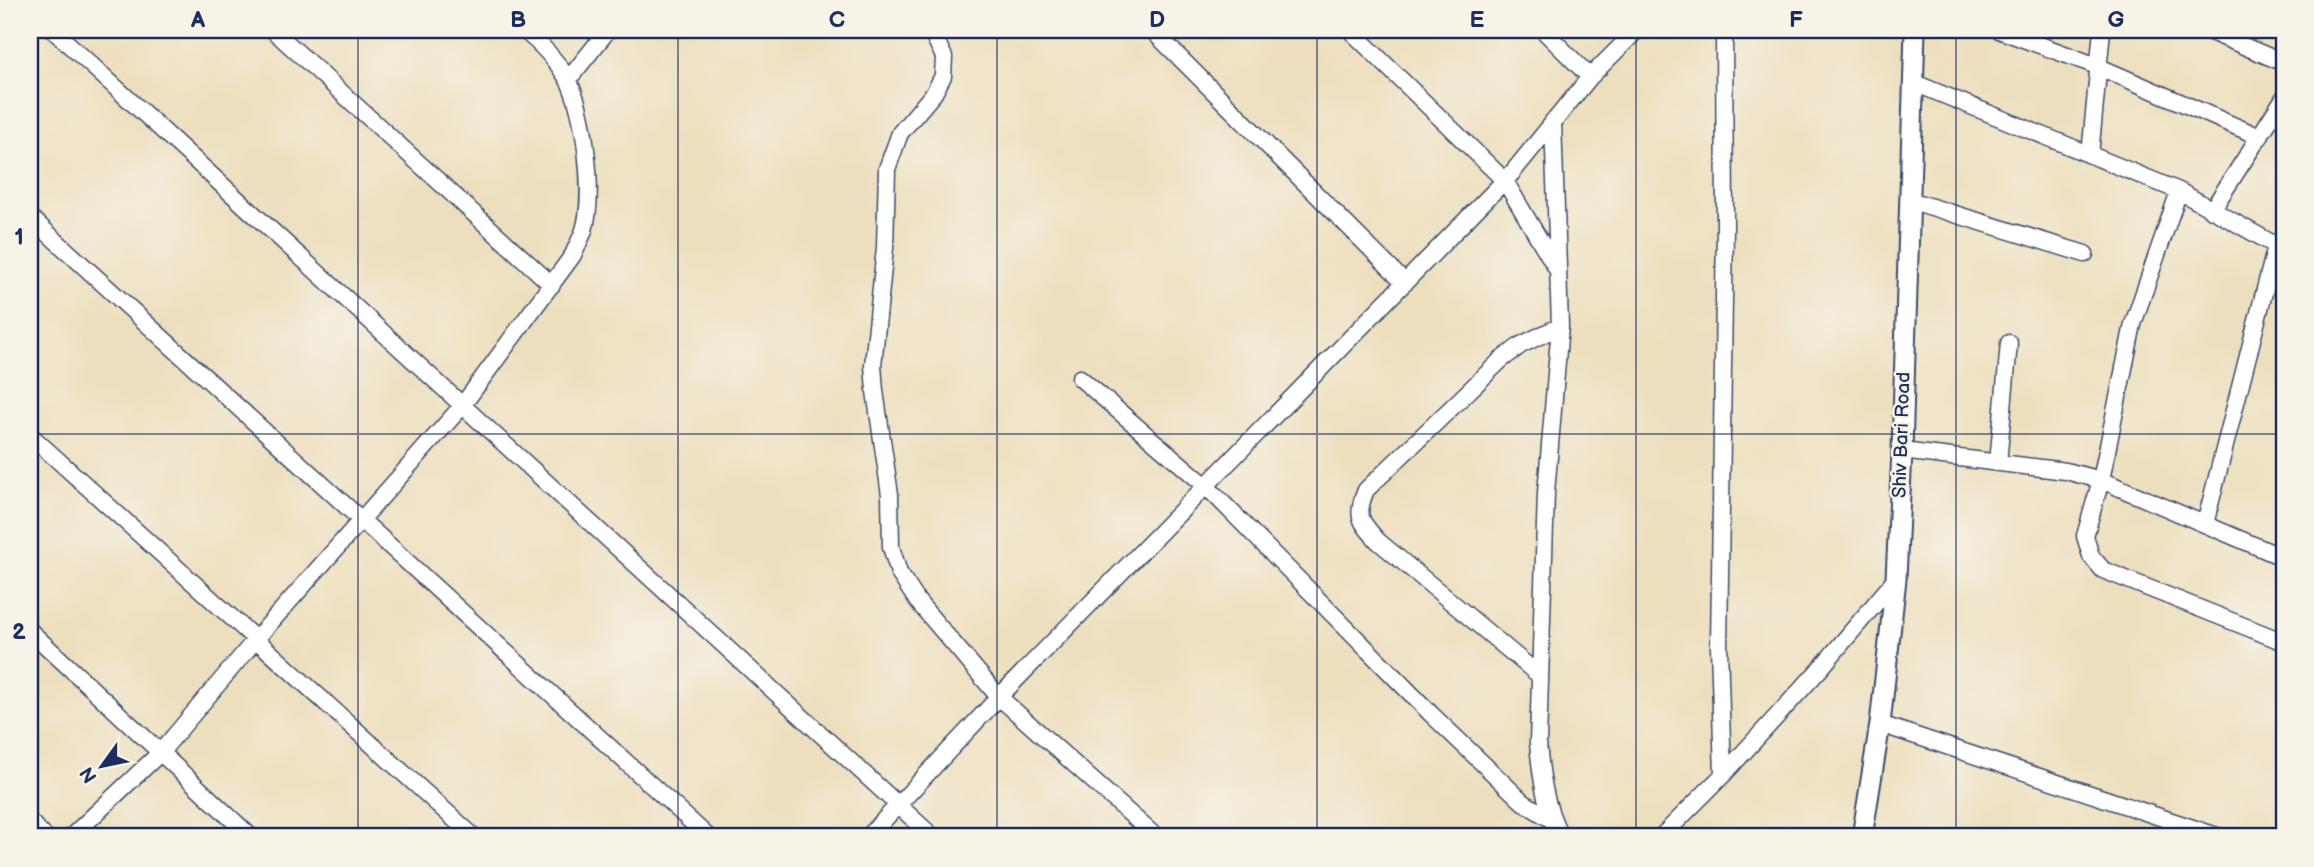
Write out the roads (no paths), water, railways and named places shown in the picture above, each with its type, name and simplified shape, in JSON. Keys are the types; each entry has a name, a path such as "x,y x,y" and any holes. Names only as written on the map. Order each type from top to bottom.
{"street":[{"path":"53,30 933,837"},
{"path":"273,30 552,285"},
{"path":"71,837 160,753 256,639 462,406 573,255 584,230 589,186 580,114 568,80 547,49 524,30"},
{"path":"568,80 608,30"},
{"path":"931,30 944,57 943,76 934,93 900,133 887,169 885,248 873,365 874,391 890,495 891,547 899,573 918,602 999,697 1156,837"},
{"path":"1152,30 1405,283"},
{"path":"1350,30 1505,181 1560,274"},
{"path":"1543,30 1590,77"},
{"path":"868,837 999,697 1505,181 1590,77 1637,30"},
{"path":"1723,775 1719,633 1725,226 1724,30"},
{"name":"Shiv Bari Road","path":"1862,837 1880,724 1896,579 1914,30"},
{"path":"1999,30 2097,66 2260,137"},
{"path":"2090,155 2102,30"},
{"path":"2206,30 2284,63"},
{"path":"1912,82 2179,191 2280,248 2205,524"},
{"path":"2212,209 2284,98"},
{"path":"1553,121 1560,326 1546,493 1538,743 1542,781 1552,820 1561,837"},
{"path":"2179,191 2133,324 2101,480 2085,536 2091,556 2103,570 2284,642"},
{"path":"1909,200 2085,254"},
{"path":"30,217 708,837"},
{"path":"1540,676 1378,541 1361,522 1359,507 1366,490 1501,360 1521,345 1560,326"},
{"path":"1998,463 2009,343"},
{"path":"1080,378 1206,486 1431,714 1523,802 1552,820"},
{"path":"30,435 474,837"},
{"path":"1902,451 2066,471 2101,480 2284,558"},
{"path":"1661,837 1723,775 1820,669 1896,579"},
{"path":"30,631 251,837"},
{"path":"1880,724 2220,837"},
{"path":"30,822 45,837"}]}
